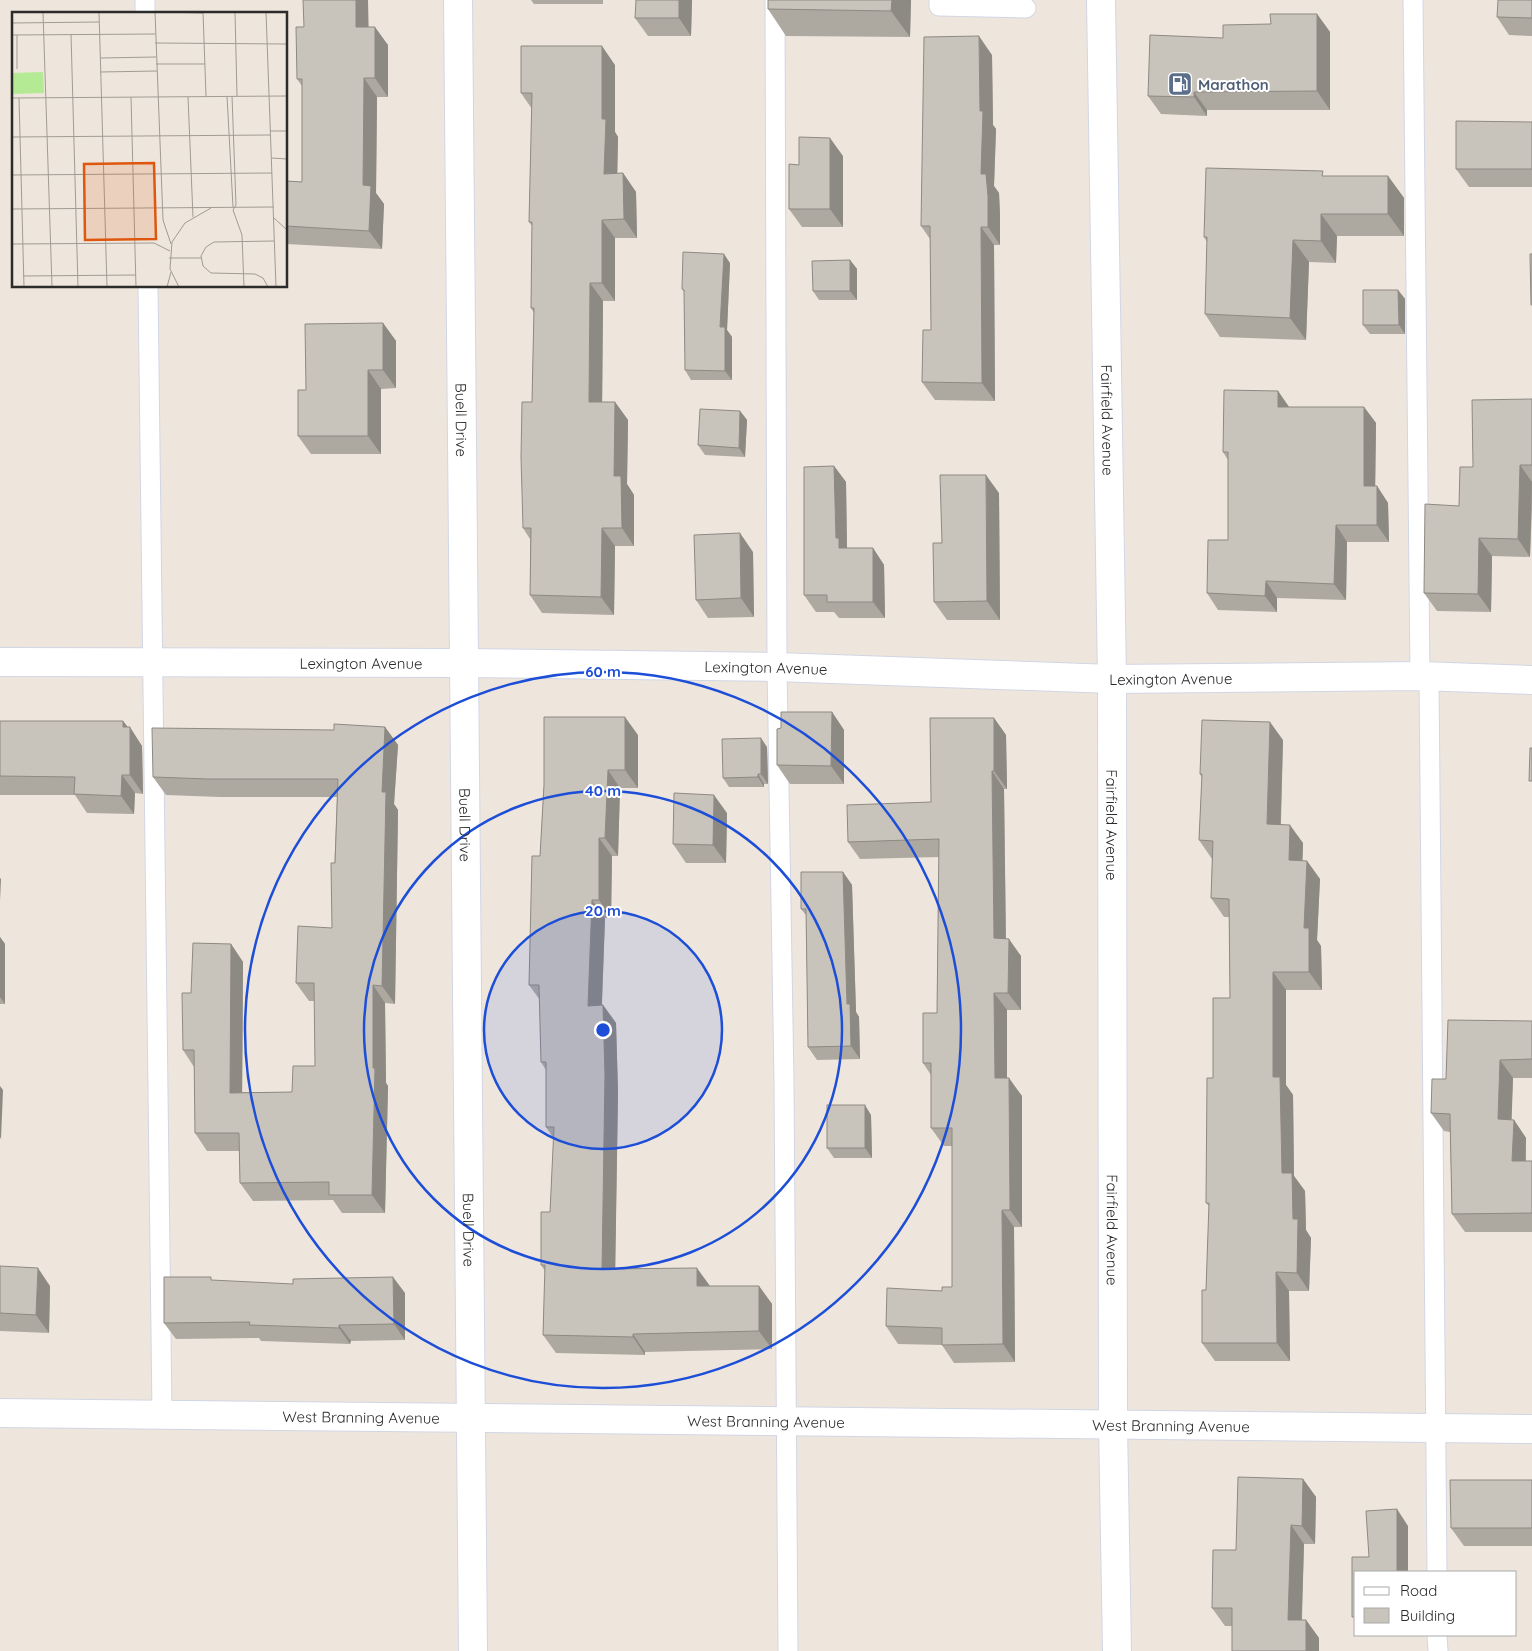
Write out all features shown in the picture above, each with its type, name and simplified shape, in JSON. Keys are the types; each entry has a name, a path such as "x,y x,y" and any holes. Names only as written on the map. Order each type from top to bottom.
{"street":[{"name":"Buell Drive","path":"458,0 474,1651"},
{"name":"Fairfield Avenue","path":"1101,0 1112,679 1113,1425 1117,1651"},
{"name":"Lexington Avenue","path":"0,662 463,663 777,667 1112,679 1424,676 1532,680"},
{"name":"West Branning Avenue","path":"0,1413 1532,1429"}],"lane":[{"path":"775,0 777,667 784,1082 788,1651"},
{"path":"939,0 939,6 1026,8"},
{"path":"1413,0 1437,1571"},
{"path":"148,288 151,662 162,1414"},
{"path":"1437,1636 1438,1651"}],"building":[{"path":"303,0 356,0 356,27 375,27 375,78 364,78 363,185 371,186 369,231 288,226 288,181 302,182 302,79 297,79 296,27 304,27"},
{"path":"636,0 679,0 679,18 635,18"},
{"path":"768,0 892,0 891,11 768,9"},
{"path":"1498,0 1532,0 1532,18 1497,17"},
{"path":"1270,14 1317,14 1317,91 1194,92 1194,97 1148,96 1150,35 1223,38 1223,25 1271,24"},
{"path":"979,36 980,111 983,111 981,174 986,174 988,196 988,227 981,227 982,383 922,382 923,330 931,330 930,226 921,226 924,37"},
{"path":"521,46 602,46 602,119 606,119 604,174 623,173 624,219 602,220 602,283 590,283 589,402 615,402 614,476 621,476 622,528 602,528 601,597 530,595 531,528 523,528 521,457 522,402 532,402 534,308 531,308 532,222 529,222 532,93 521,93"},
{"path":"1456,121 1532,122 1532,169 1456,169"},
{"path":"799,137 830,138 830,209 789,209 789,164 799,165"},
{"path":"1206,168 1323,171 1322,176 1388,176 1388,214 1321,214 1321,241 1293,240 1290,318 1205,314 1207,237 1204,237"},
{"path":"683,252 724,254 720,327 725,327 725,371 685,370 684,290 682,289"},
{"path":"1530,254 1532,254 1532,305 1531,305"},
{"path":"850,260 850,291 813,291 812,261"},
{"path":"1363,290 1398,290 1399,325 1363,325"},
{"path":"383,323 383,370 368,370 368,436 298,436 298,390 306,390 305,324"},
{"path":"1224,390 1278,391 1278,407 1364,407 1364,486 1377,486 1377,525 1336,525 1334,584 1266,581 1265,596 1207,593 1208,540 1228,540 1228,452 1223,452"},
{"path":"1532,399 1532,465 1520,465 1518,539 1479,538 1478,594 1424,593 1425,504 1459,506 1460,467 1473,467 1472,400"},
{"path":"700,409 740,411 739,448 698,445"},
{"path":"834,466 836,538 839,538 839,548 873,548 873,602 827,602 827,595 804,595 804,467"},
{"path":"940,475 986,475 987,601 934,602 933,543 942,543"},
{"path":"740,533 741,598 696,600 694,535"},
{"path":"781,712 832,712 831,766 777,765 777,729 781,728"},
{"path":"544,717 625,717 625,770 608,770 605,838 599,838 599,900 592,900 588,1006 603,1005 605,1074 602,1269 697,1268 697,1286 759,1286 759,1331 633,1334 633,1337 543,1335 545,1265 541,1265 541,1212 550,1212 554,1127 546,1127 546,1062 541,1062 539,985 529,985 532,856 540,856 544,785"},
{"path":"930,718 994,718 994,771 992,771 994,938 1009,939 1008,993 994,993 995,1078 1009,1078 1010,1210 1002,1210 1003,1344 942,1345 942,1328 886,1326 887,1288 942,1291 942,1287 952,1287 952,1128 931,1128 931,1063 923,1063 923,1013 937,1013 939,839 848,842 847,805 931,802"},
{"path":"1202,720 1270,722 1267,824 1290,825 1289,860 1307,861 1304,928 1309,928 1309,972 1273,972 1273,1077 1280,1077 1282,1173 1292,1173 1293,1219 1298,1219 1297,1273 1276,1272 1277,1343 1202,1343 1202,1290 1206,1290 1209,1203 1206,1203 1207,1078 1213,1078 1213,998 1230,998 1229,899 1211,898 1213,841 1199,840"},
{"path":"0,721 123,721 123,727 130,727 130,775 122,775 121,796 74,794 75,777 0,776"},
{"path":"334,724 385,727 382,792 386,792 382,986 373,985 373,1068 375,1068 372,1195 329,1195 329,1182 240,1183 239,1133 195,1133 194,1050 183,1050 182,993 191,993 193,943 231,944 230,1093 292,1092 293,1066 315,1066 314,983 296,983 298,926 332,928 331,863 335,863 338,779 153,777 152,728 334,730"},
{"path":"761,738 761,774 758,774 758,777 723,778 722,739"},
{"path":"1530,748 1532,748 1532,781 1529,781"},
{"path":"674,793 714,795 713,845 673,844"},
{"path":"801,872 843,872 847,1004 850,1004 851,1046 808,1047 806,909 801,909"},
{"path":"1448,1020 1532,1021 1532,1059 1500,1060 1498,1119 1514,1120 1512,1161 1532,1161 1532,1213 1452,1214 1450,1114 1431,1113 1432,1079 1446,1079"},
{"path":"827,1105 865,1105 865,1148 827,1148"},
{"path":"0,1266 38,1268 36,1315 0,1313"},
{"path":"164,1277 211,1277 211,1280 293,1284 293,1279 393,1277 394,1324 339,1325 339,1328 249,1325 250,1322 164,1323"},
{"path":"1238,1477 1303,1479 1302,1526 1291,1525 1288,1620 1306,1620 1306,1651 1232,1651 1232,1608 1212,1608 1213,1550 1236,1550"},
{"path":"1450,1480 1532,1480 1532,1528 1451,1528"},
{"path":"1397,1509 1397,1571 1354,1571 1354,1617 1352,1617 1352,1557 1369,1557 1366,1511"}],"place":[{"name":"Marathon","path":"1180,84"}]}
